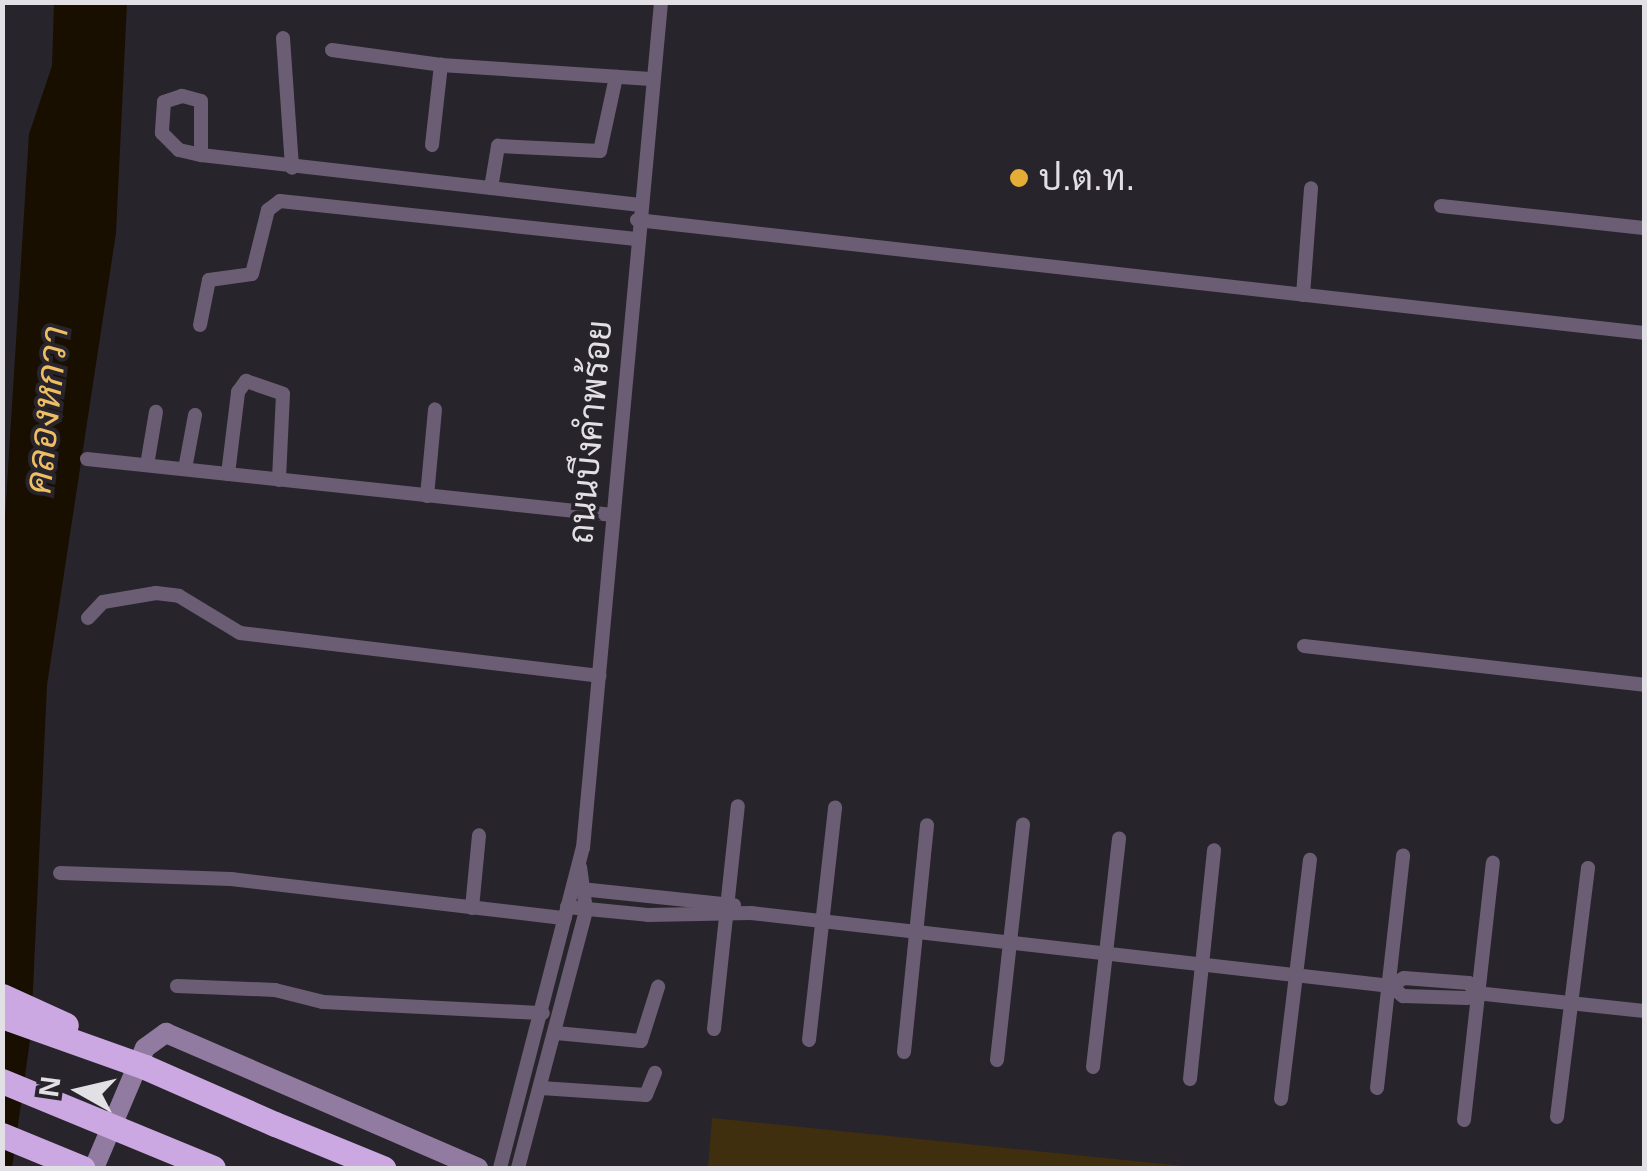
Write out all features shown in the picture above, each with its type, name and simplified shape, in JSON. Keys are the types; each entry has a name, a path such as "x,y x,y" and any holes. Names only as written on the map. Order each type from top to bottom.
{"highway":[{"path":"2,996 145,1067 383,1168"},
{"path":"2,1016 145,1067"},
{"path":"2,1081 213,1168"},
{"path":"2,1136 82,1168"}],"main road":[{"path":"94,1168 145,1048 166,1033 478,1168"}],"street":[{"name":"ถนนบึงคำพร้อย","path":"500,1168 571,887 580,867 637,212 661,2"},
{"path":"283,38 292,168"},
{"path":"332,50 441,65 651,79"},
{"path":"432,145 441,65"},
{"path":"491,188 498,146 600,151 616,77"},
{"path":"201,155 201,101 182,96 164,102 162,134 179,150 201,155 491,188 637,212 1304,295 1644,333"},
{"path":"1304,295 1311,188"},
{"path":"200,325 209,280 252,274 268,210 280,201 636,240"},
{"path":"1441,206 1644,228"},
{"path":"228,474 238,392 246,381 282,394 278,480"},
{"path":"427,496 435,409"},
{"path":"147,466 156,412"},
{"path":"186,469 195,414"},
{"path":"86,459 613,515"},
{"path":"88,618 102,602 156,593 179,596 240,633 599,676"},
{"path":"1304,646 1644,686"},
{"path":"714,1028 738,806"},
{"path":"810,1040 835,806"},
{"path":"997,1060 1023,824"},
{"path":"904,1052 927,825"},
{"path":"472,908 479,835"},
{"path":"1092,1068 1118,838"},
{"path":"1190,1079 1214,850"},
{"path":"1377,1088 1404,855"},
{"path":"1282,1099 1310,860"},
{"path":"1464,1120 1493,863"},
{"name":"ถนนบึงคำพร้อย","path":"518,1168 586,910 588,889 580,867"},
{"path":"1557,1117 1588,868"},
{"path":"60,873 231,879 472,908 648,915 726,909"},
{"path":"571,887 822,922 1389,986 1404,978 1469,982 1479,993 1644,1012"},
{"path":"648,896 648,915"},
{"path":"177,986 275,990 323,1002 542,1014"},
{"path":"556,1033 641,1041 658,987"},
{"path":"541,1088 646,1095 655,1073"}],"shaded area":[{"path":"712,1118 1203,1168 708,1168"}],"water":[{"name":"คลองหกวา","path":"54,3 127,3 116,233 47,685 31,1033 12,1168 3,1168 2,565 29,134 52,66"}],"place":[{"name":"ป.ต.ท.","path":"1019,178"}]}
